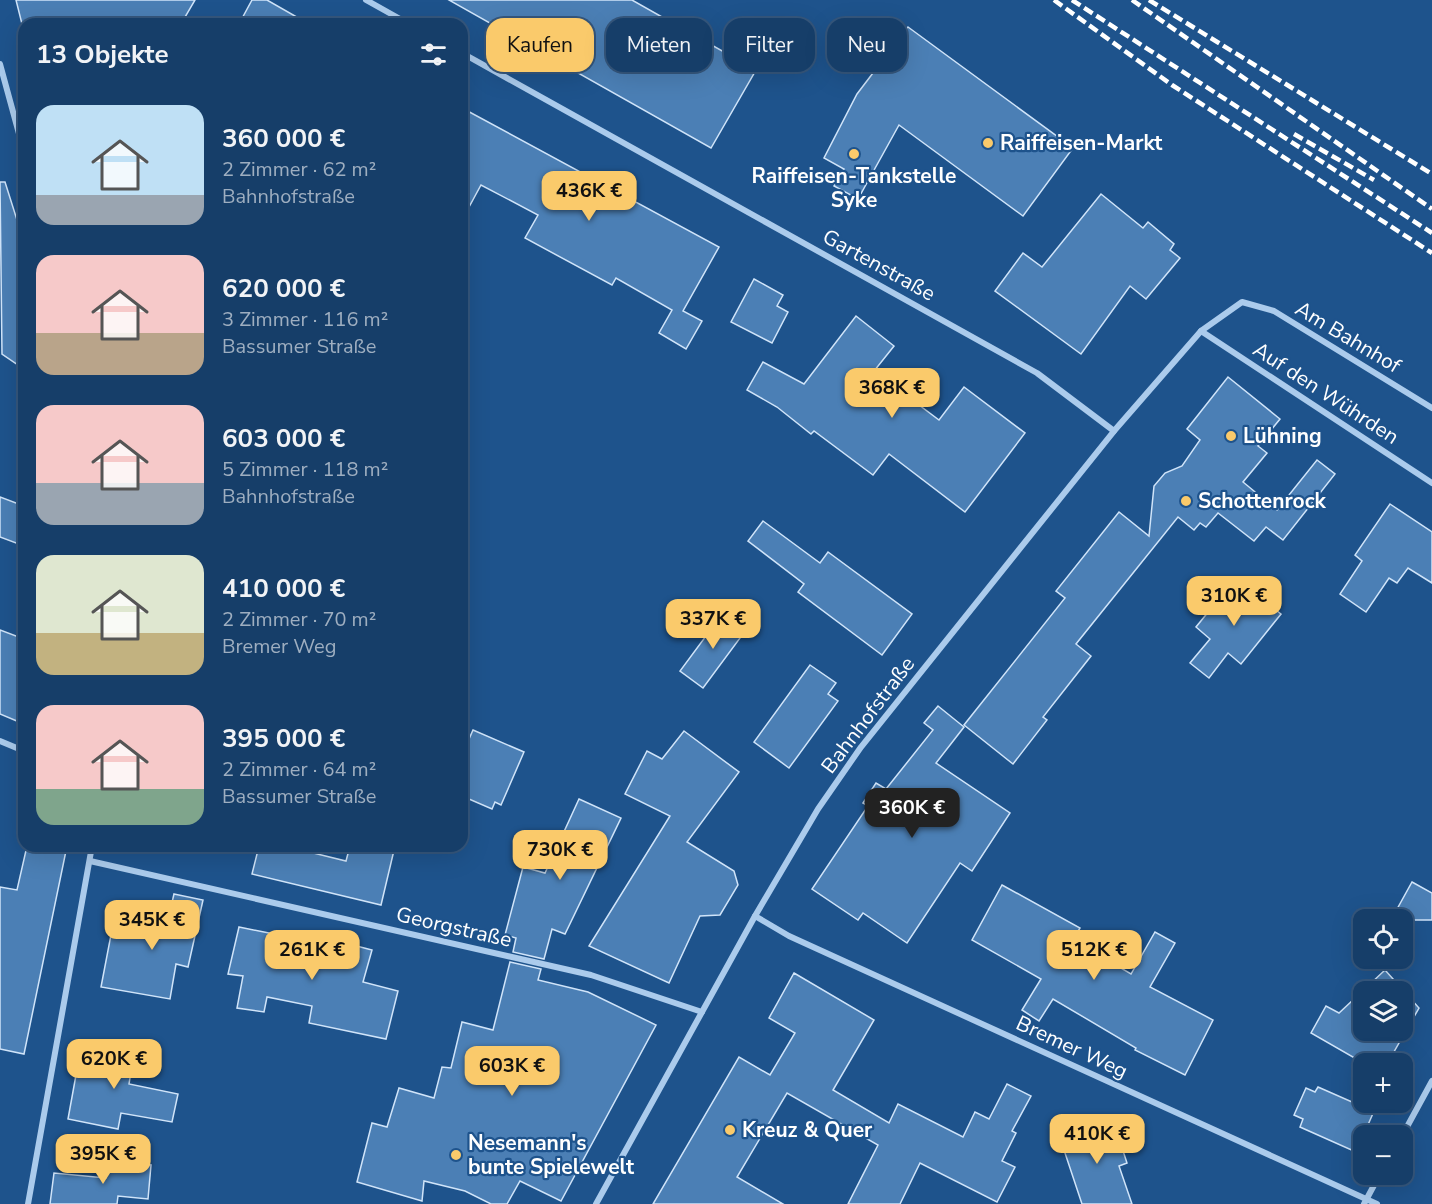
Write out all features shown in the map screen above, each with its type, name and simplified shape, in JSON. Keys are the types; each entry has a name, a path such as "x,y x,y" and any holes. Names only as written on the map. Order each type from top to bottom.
{"street":[{"path":"366,0 398,18"},
{"name":"Gartenstraße","path":"468,56 1037,373 1114,431"},
{"path":"0,64 18,130"},
{"name":"Bahnhofstraße","path":"596,1204 755,916 818,809 861,747 1114,431 1201,331 1242,302"},
{"name":"Am Bahnhof","path":"1242,302 1274,311 1432,408"},
{"name":"Auf den Wührden","path":"1201,331 1432,483"},
{"path":"0,741 18,748"},
{"path":"28,1204 91,852"},
{"name":"Georgstraße","path":"90,861 591,975 702,1012"},
{"name":"Bremer Weg","path":"755,916 789,936 1365,1202 1377,1204"},
{"path":"1408,1125 1432,1081"},
{"path":"1365,1202 1374,1185"}],"building":[{"path":"16,0 195,0 184,18 20,18"},
{"path":"252,0 267,0 298,18 242,18"},
{"path":"449,0 632,0 664,18 606,18 606,72 712,72 712,45 724,52 724,72 755,72 711,148 576,72 594,72 594,18 486,18 486,21"},
{"path":"907,28 1073,148 1023,216 899,125 858,199 834,186 844,169 824,158 857,94 874,72 907,72"},
{"path":"468,111 719,247 683,311 702,321 686,349 659,333 672,310 616,278 612,285 525,238 538,215 481,185 468,209"},
{"path":"0,182 5,182 18,223 18,365 2,354"},
{"path":"1101,194 1143,228 1148,222 1174,244 1170,250 1180,258 1146,299 1130,286 1081,354 995,291 1023,253 1042,267"},
{"path":"754,279 783,295 777,306 788,312 772,343 731,322"},
{"path":"856,316 894,346 874,371 939,420 964,387 1025,433 965,512 889,454 873,475 814,431 811,434 777,407 747,390 763,362 804,384"},
{"path":"1228,377 1280,419 1258,446 1267,453 1243,482 1277,510 1317,460 1335,474 1283,540 1266,527 1254,541 1218,513 1206,527 1200,523 1194,530 1178,517 1076,644 1091,656 1043,717 1047,720 1013,764 964,725 1065,598 1056,591 1119,512 1149,536 1154,486 1165,473 1182,466 1200,440 1187,429"},
{"path":"0,497 18,504 18,544 0,537"},
{"path":"1390,504 1432,532 1432,583 1408,568 1397,583 1389,578 1366,612 1340,594 1362,561 1355,555"},
{"path":"763,521 820,563 828,552 912,614 882,655 798,592 804,584 748,541"},
{"path":"1236,578 1281,614 1241,664 1228,653 1209,678 1190,663 1210,639 1196,627"},
{"path":"723,613 746,630 703,688 680,671"},
{"path":"0,630 18,637 18,722 0,714"},
{"path":"810,665 836,683 828,694 838,701 789,768 754,742"},
{"path":"938,706 964,727 936,763 1010,813 972,871 960,863 907,943 863,913 858,920 812,889 868,806 863,803 876,783 886,789 933,730 924,723"},
{"path":"473,730 524,752 501,805 495,802 492,809 468,799 468,741"},
{"path":"684,731 739,772 687,842 734,871 738,885 720,915 700,916 669,983 589,946 670,816 625,794 647,751 662,759"},
{"path":"579,799 621,818 565,934 552,929 544,959 513,952 516,938 505,935 523,867 545,873"},
{"path":"26,852 66,852 24,1054 0,1049 0,887 17,890"},
{"path":"258,852 309,852 346,861 348,852 394,852 381,905 252,874"},
{"path":"1412,882 1432,893 1432,920 1413,920 1413,909 1397,909"},
{"path":"1002,885 1080,928 1073,940 1131,974 1155,932 1175,943 1150,987 1213,1020 1185,1075 1135,1050 1136,1048 1053,999 1039,1021 1022,1010 1041,979 972,940"},
{"path":"174,894 203,900 188,967 176,964 170,999 101,987 114,919 166,928"},
{"path":"239,927 344,948 345,943 372,950 363,982 398,991 386,1039 309,1023 312,1006 267,997 264,1012 237,1008 243,976 228,974"},
{"path":"510,962 541,969 538,980 588,992 656,1025 561,1201 520,1181 507,1204 491,1204 465,1191 424,1181 422,1201 357,1182 372,1123 387,1127 399,1088 434,1098 442,1067 451,1068 462,1022 493,1030"},
{"path":"1385,970 1395,981 1373,981"},
{"path":"794,973 874,1020 833,1090 889,1123 898,1104 963,1137 975,1112 989,1119 1007,1084 1031,1096 1012,1131 1016,1133 1002,1161 1015,1167 997,1202 920,1163 900,1204 848,1204 878,1145 787,1093 737,1177 783,1204 653,1204 739,1057 770,1075 795,1033 769,1018"},
{"path":"1353,1000 1353,1041 1400,1041 1393,1053 1353,1053 1353,1057 1311,1033 1326,1006 1339,1013"},
{"path":"1413,1001 1419,1008 1413,1018"},
{"path":"82,1042 134,1054 129,1084 178,1094 172,1122 121,1113 118,1129 68,1119"},
{"path":"1318,1087 1353,1102 1353,1113 1373,1113 1368,1125 1353,1125 1353,1151 1300,1127 1303,1119 1294,1115 1306,1088 1315,1092"},
{"path":"1113,1120 1127,1163 1119,1166 1132,1204 1082,1204 1060,1138"},
{"path":"108,1160 151,1165 148,1199 118,1196 117,1204 50,1204 54,1173 106,1178"}],"railway":[{"path":"1054,0 1172,85 1432,253"},
{"path":"1072,0 1432,233"},
{"path":"1132,0 1432,209"},
{"path":"1149,0 1432,174"},
{"path":"1294,134 1374,180"}],"place":[{"name":"Raiffeisen-Markt","path":"988,143"},
{"name":"Raiffeisen-Tankstelle Syke","path":"854,154"},
{"name":"Lühning","path":"1231,436"},
{"name":"Schottenrock","path":"1186,501"},
{"name":"Kreuz & Quer","path":"730,1130"},
{"name":"Nesemann's bunte Spielewelt","path":"456,1155"}]}
